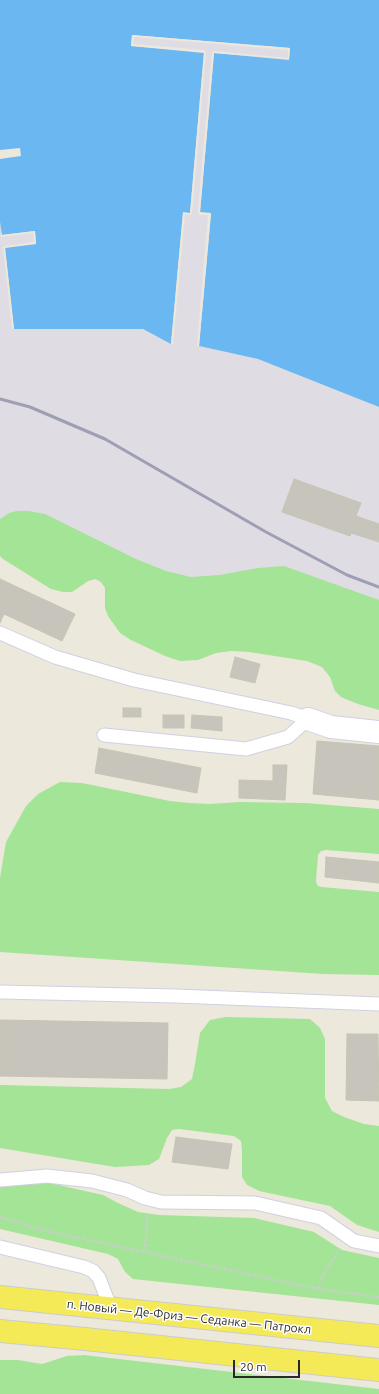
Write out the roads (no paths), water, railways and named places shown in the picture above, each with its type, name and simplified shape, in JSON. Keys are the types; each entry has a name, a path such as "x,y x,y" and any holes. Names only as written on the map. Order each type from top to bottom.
{"main road":[{"path":"0,1291 32,1301"},
{"name":"п. Новый — Де-Фриз — Седанка — Патрокл","path":"0,1297 379,1336"},
{"path":"0,1331 379,1370"}],"street":[{"path":"308,719 331,727 379,732"}],"lane":[{"path":"0,633 55,657 134,680 291,713 308,719 288,737 246,749 104,735"},
{"path":"0,992 176,996 379,1004"},
{"path":"0,1180 47,1176 92,1181 128,1190 145,1198 161,1202 255,1203 321,1218 354,1241 379,1246"},
{"path":"0,1247 84,1267 93,1271 99,1278 111,1309"}],"water":[{"path":"0,0 379,0 379,407 258,359 199,346 211,214 200,213 214,53 289,60 290,48 132,35 131,46 204,52 190,213 183,213 171,344 143,329 14,329 5,247 36,244 35,231 1,235 0,159 21,156 20,148 0,150"}],"railway":[{"path":"0,399 30,407 105,439 266,532 347,575 379,587"}]}
